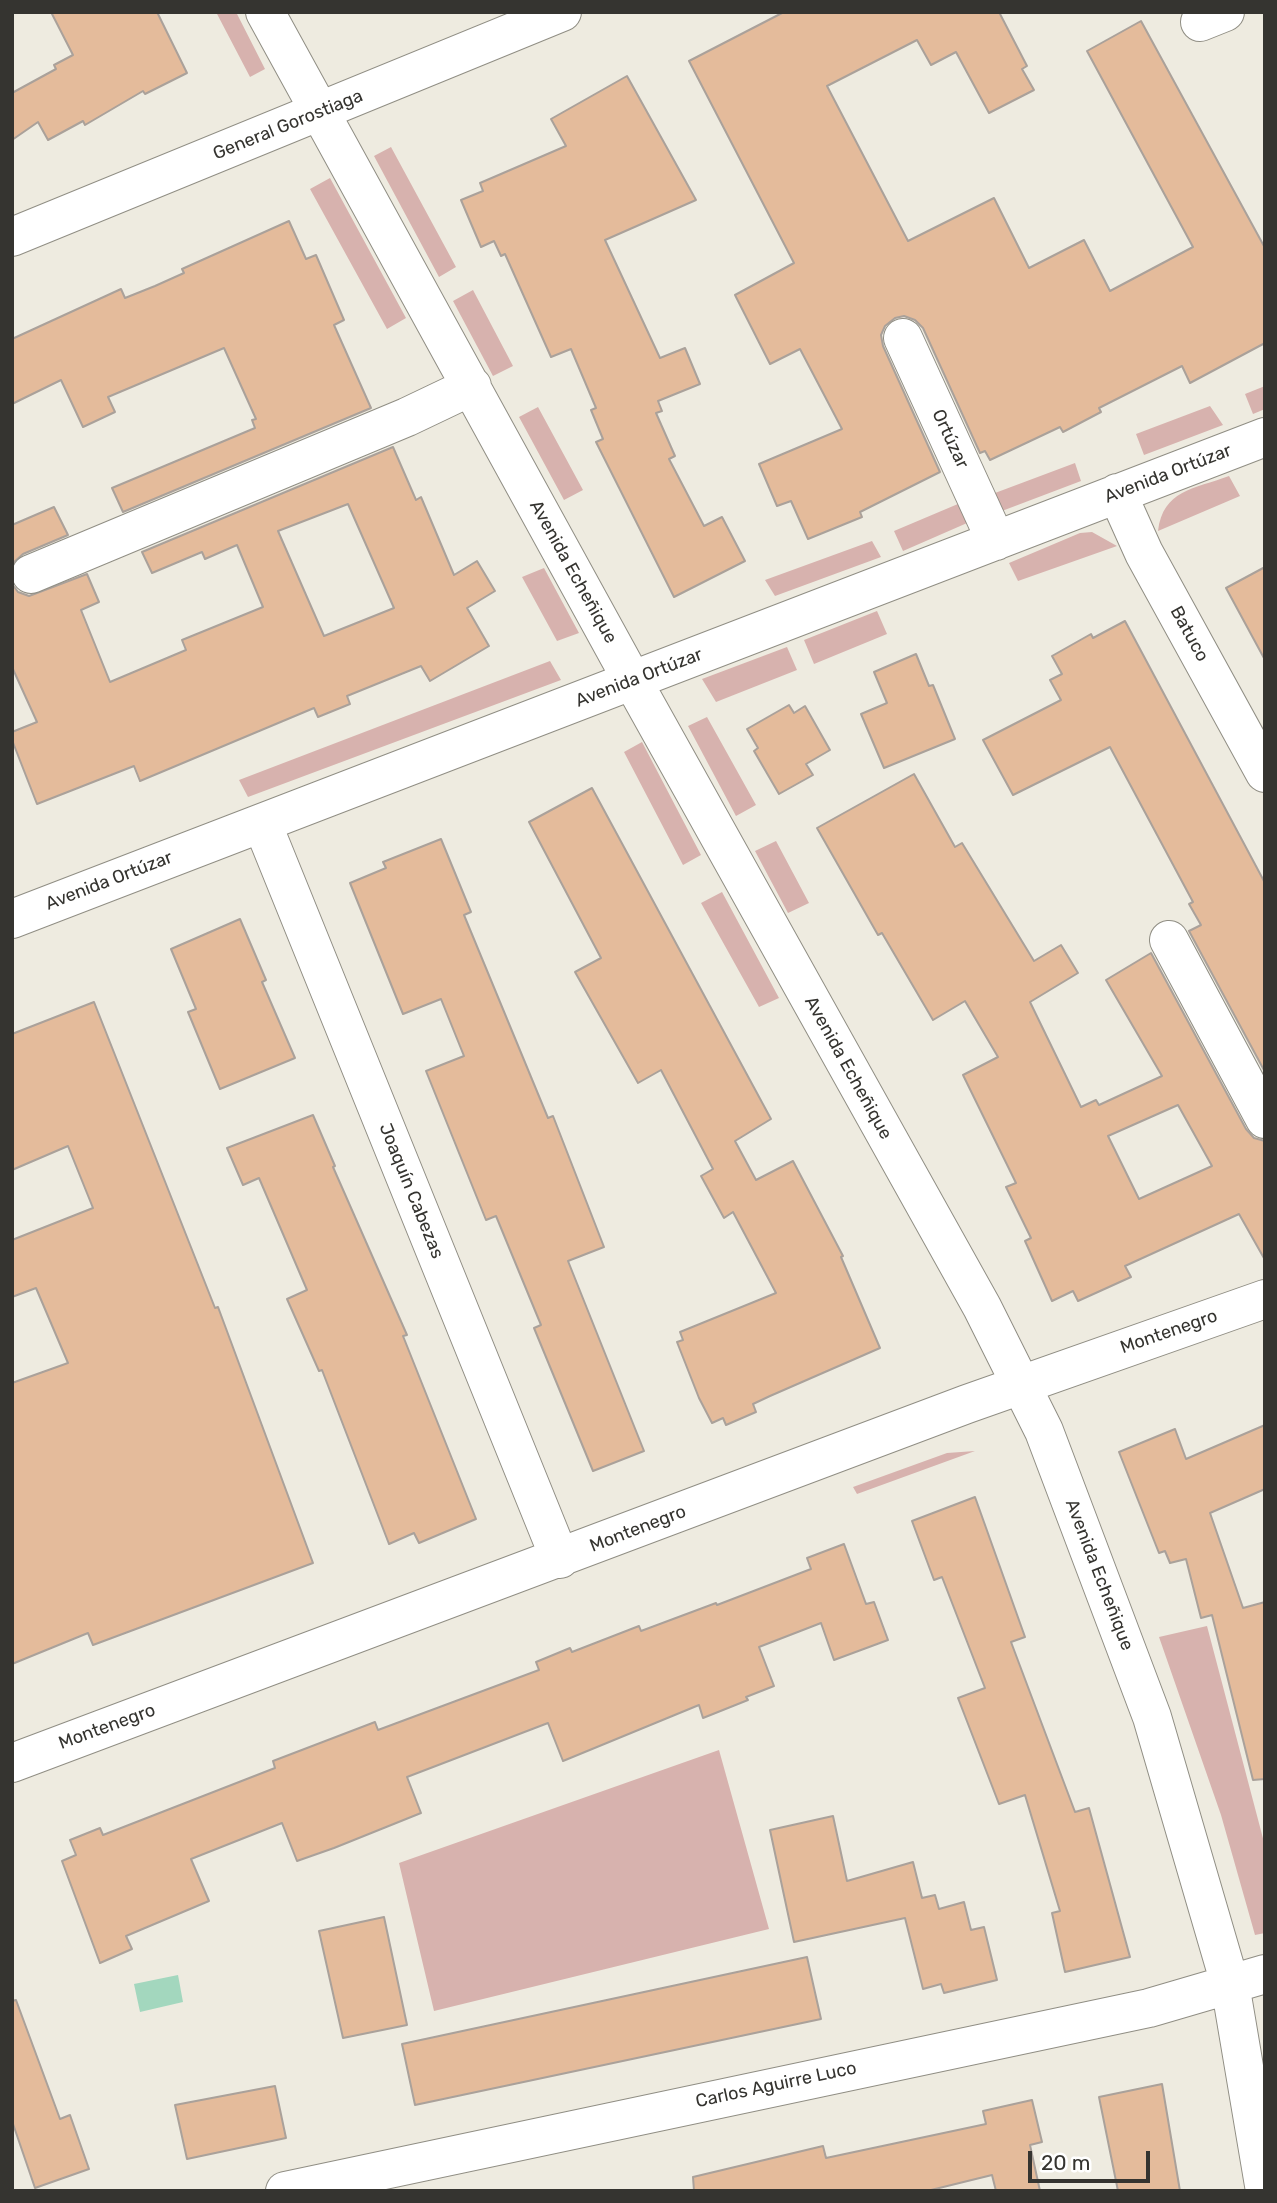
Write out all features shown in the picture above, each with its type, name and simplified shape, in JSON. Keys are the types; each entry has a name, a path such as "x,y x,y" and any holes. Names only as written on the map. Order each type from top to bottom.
{"street":[{"name":"Avenida Echeñique","path":"265,12 322,111 632,680 982,1307 1044,1431 1247,1979 1265,2191"},
{"name":"General Gorostiaga","path":"12,237 562,12"},
{"name":"Ortúzar","path":"903,338 996,541"},
{"path":"31,574 407,417 472,386"},
{"name":"Avenida Ortúzar","path":"12,919 1265,437"},
{"name":"Batuco","path":"1118,494 1144,553 1265,773"},
{"name":"Joaquín Cabezas","path":"262,823 559,1559"},
{"path":"1169,940 1265,1119"},
{"name":"Montenegro","path":"12,1763 1022,1385 1265,1298"},
{"name":"Carlos Aguirre Luco","path":"285,2191 1149,2008 1247,1979"}],"shaded area":[{"path":"216,12 236,12 265,69 250,77"},
{"path":"391,147 456,267 439,277 374,156"},
{"path":"330,178 406,318 387,329 310,189"},
{"path":"473,290 513,366 493,376 453,301"},
{"path":"1265,386 1265,409 1253,414 1245,394"},
{"path":"1210,406 1223,425 1144,455 1136,434"},
{"path":"538,407 583,490 564,500 519,417"},
{"path":"1075,463 1081,481 994,514 987,496"},
{"path":"1229,476 1240,496 1158,531 1161,517 1173,499 1192,488"},
{"path":"965,501 974,520 903,551 894,531"},
{"path":"1092,532 1117,546 1018,581 1009,563 1080,533"},
{"path":"872,541 881,557 775,596 765,580"},
{"path":"544,568 579,633 557,641 522,577"},
{"path":"877,611 887,634 814,664 804,640"},
{"path":"787,647 797,670 716,702 702,679"},
{"path":"550,661 561,680 248,797 239,780"},
{"path":"707,717 756,805 736,816 688,726"},
{"path":"642,742 701,855 683,865 624,752"},
{"path":"776,841 809,903 788,913 755,851"},
{"path":"722,892 779,998 759,1007 701,903"},
{"path":"975,1451 857,1494 853,1487 947,1453"},
{"path":"1207,1626 1265,1846 1265,1933 1255,1935 1221,1815 1159,1637"},
{"path":"719,1750 769,1929 434,2011 399,1863"},
{"path":"178,1975 183,2002 140,2012 134,1984"}],"building":[{"path":"51,12 157,12 187,73 145,94 143,91 85,125 83,121 48,140 38,122 12,140 12,93 56,69 54,65 73,55"},
{"path":"784,12 999,12 1027,66 1022,69 1034,90 989,113 956,52 931,65 917,40 827,86 908,241 994,198 1029,268 1084,240 1110,291 1193,247 1087,51 1141,21 1265,248 1265,343 1190,383 1182,366 1099,408 1101,412 1063,432 1060,427 990,460 985,451 980,453 923,328 915,320 904,316 895,318 885,326 881,335 883,346 940,472 860,512 862,517 808,539 791,501 777,506 759,464 842,429 800,349 770,364 735,295 794,263 689,61"},
{"path":"627,76 696,200 605,240 660,358 685,348 700,384 658,401 662,411 656,413 675,456 669,459 704,526 722,517 745,561 674,597 596,442 603,439 591,410 596,408 571,349 551,357 505,254 501,256 494,241 481,247 461,200 483,191 480,183 566,146 551,119"},
{"path":"289,221 306,259 316,255 344,320 334,325 371,408 123,512 112,488 255,428 252,420 256,419 224,348 108,397 115,412 83,427 61,380 12,404 12,339 121,289 125,298 155,286 184,273 182,269"},
{"path":"393,447 416,500 421,497 454,575 477,561 495,591 467,608 489,646 430,681 421,666 347,696 350,704 318,717 314,708 140,781 134,766 37,804 12,740 12,732 37,722 12,667 12,584 18,592 29,596 87,574 99,602 81,610 110,682 186,650 182,640 263,607 237,545 205,559 202,552 152,573 142,552","holes":["348,504 394,608 324,636 278,531"]},
{"path":"54,507 68,535 23,554 12,564 12,525"},
{"path":"1265,567 1265,660 1226,588"},
{"path":"1125,621 1265,883 1265,1072 1189,931 1201,925 1189,904 1193,902 1110,747 1013,795 983,740 1061,700 1050,680 1062,674 1052,656 1091,634 1093,638"},
{"path":"916,654 929,686 933,685 955,739 884,768 861,714 887,703 874,672"},
{"path":"789,705 794,713 805,706 830,750 806,764 813,775 779,794 754,751 758,748 747,729"},
{"path":"914,774 955,847 962,843 1034,961 1061,945 1078,973 1030,1002 1081,1107 1096,1100 1099,1105 1162,1076 1106,980 1151,953 1246,1129 1254,1138 1265,1141 1265,1260 1239,1214 1125,1266 1131,1277 1078,1301 1073,1291 1052,1301 1025,1241 1031,1238 1006,1187 1016,1183 963,1075 998,1057 965,1001 933,1020 882,933 878,935 817,828","holes":["1178,1105 1212,1166 1139,1199 1108,1136"]},
{"path":"592,788 771,1119 735,1141 756,1180 793,1161 843,1256 841,1257 880,1348 753,1404 756,1412 726,1425 723,1418 712,1423 699,1398 677,1342 683,1340 680,1332 776,1293 733,1212 724,1218 701,1176 713,1169 661,1070 638,1083 575,972 601,958 529,822"},
{"path":"441,839 471,912 464,915 548,1118 553,1116 604,1247 568,1261 644,1451 593,1471 534,1328 541,1325 496,1216 486,1220 426,1071 464,1056 441,999 403,1014 350,883 386,868 383,862"},
{"path":"240,919 266,980 262,982 295,1058 220,1089 188,1012 196,1009 171,949"},
{"path":"94,1002 215,1308 218,1307 313,1563 93,1645 88,1633 12,1664 12,1383 68,1363 36,1288 12,1297 12,1240 93,1208 68,1146 12,1170 12,1034"},
{"path":"313,1115 407,1335 403,1336 476,1519 419,1543 414,1533 389,1544 322,1370 319,1371 287,1299 307,1290 259,1178 243,1185 227,1148"},
{"path":"1265,1425 1265,1489 1210,1513 1243,1608 1265,1602 1265,1779 1253,1780 1212,1615 1201,1618 1186,1559 1170,1563 1165,1551 1159,1553 1119,1452 1175,1429 1186,1459"},
{"path":"975,1497 1025,1637 1011,1642 1075,1812 1089,1808 1130,1957 1065,1972 1052,1913 1060,1911 1025,1795 999,1804 958,1698 985,1688 942,1577 934,1580 912,1521"},
{"path":"844,1544 866,1604 874,1602 888,1640 834,1660 821,1623 759,1647 774,1686 703,1718 699,1705 563,1761 548,1723 407,1777 421,1813 334,1848 297,1861 282,1823 191,1859 209,1901 126,1936 132,1949 100,1963 62,1861 76,1855 70,1840 100,1828 103,1835 275,1768 273,1761 375,1722 378,1730 539,1670 536,1662 570,1648 572,1652 639,1626 641,1631 716,1603 717,1605 811,1569 807,1558"},
{"path":"833,1816 847,1881 913,1862 922,1898 935,1895 939,1909 964,1902 971,1930 984,1927 997,1980 944,1993 941,1984 923,1989 905,1918 794,1942 770,1830"},
{"path":"384,1917 407,2025 343,2038 319,1931"},
{"path":"807,1957 821,2019 415,2105 402,2044"},
{"path":"16,2000 60,2119 70,2115 89,2169 35,2188 12,2121 12,2001"},
{"path":"1162,2084 1180,2191 1118,2191 1099,2097"},
{"path":"275,2086 286,2138 187,2159 175,2105"},
{"path":"1032,2100 1042,2142 1030,2145 1040,2191 996,2191 992,2175 927,2191 694,2191 693,2177 823,2146 826,2158 986,2124 983,2111"}]}
